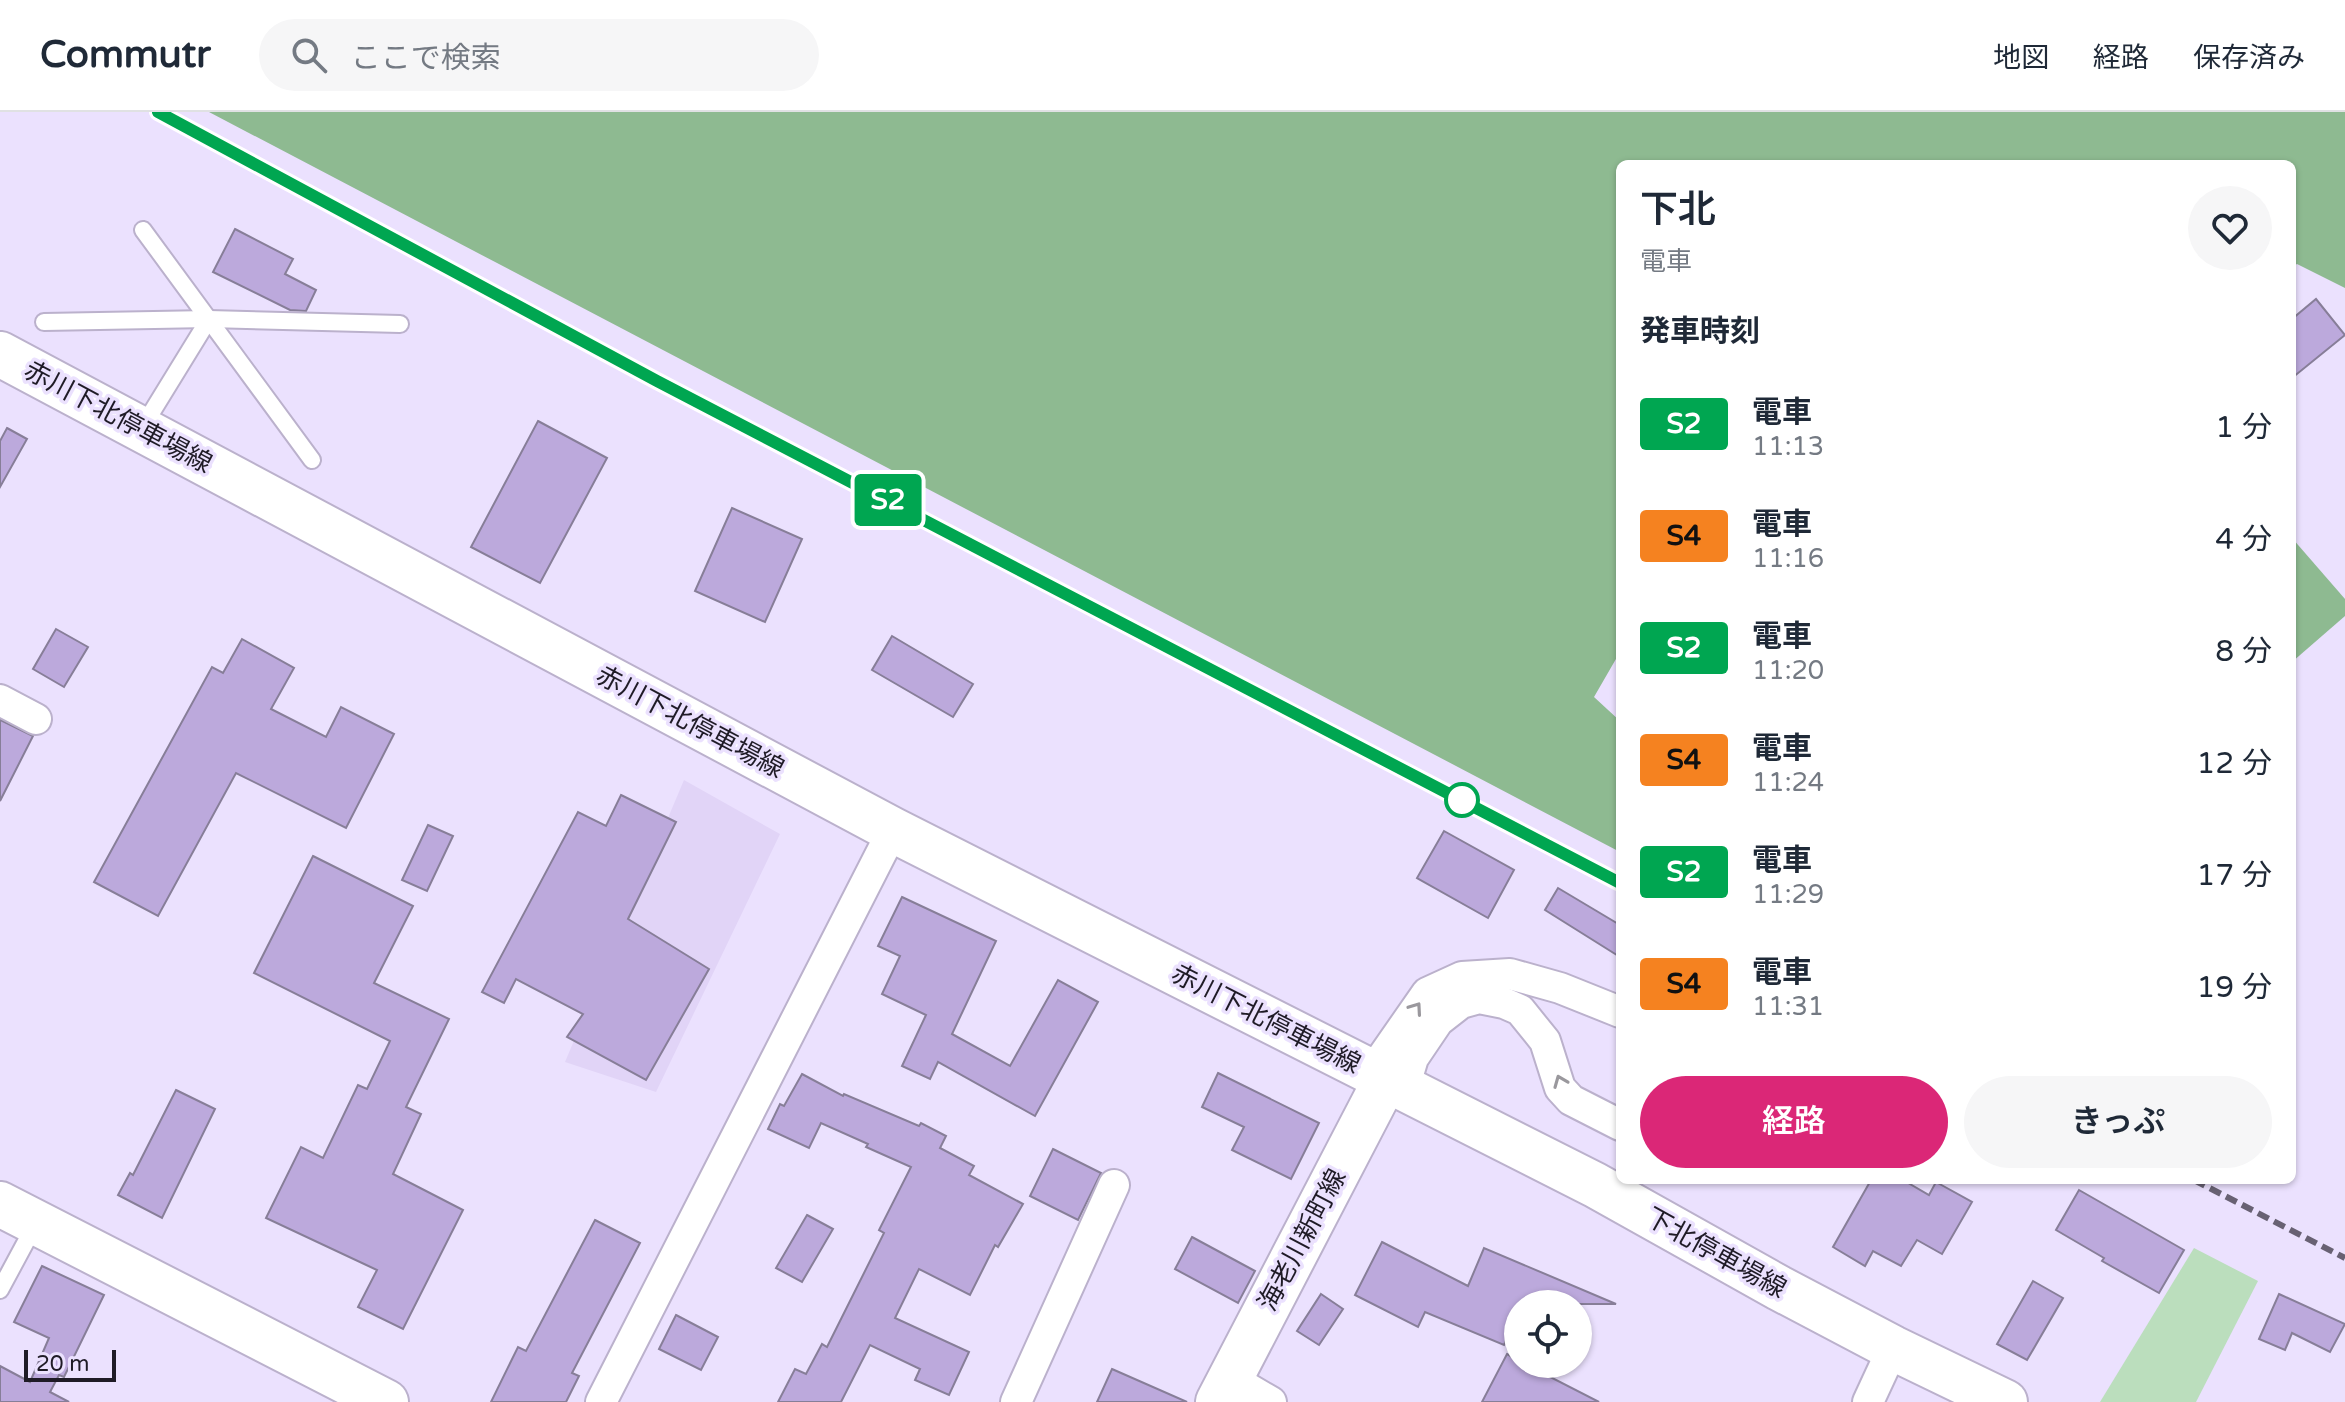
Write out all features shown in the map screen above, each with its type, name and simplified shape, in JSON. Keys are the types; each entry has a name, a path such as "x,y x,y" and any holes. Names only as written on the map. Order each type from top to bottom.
{"main road":[{"name":"赤川下北停車場線","path":"0,354 893,830 1388,1080"},
{"name":"下北停車場線","path":"1388,1080 1595,1185 1893,1348 2005,1402"},
{"name":"海老川新町線","path":"1224,1390 1388,1080"},
{"path":"18,1213 386,1402"}],"street":[{"path":"0,700 36,719"},
{"path":"601,1402 893,830"},
{"path":"1388,1080 1427,993 1462,977 1510,974 1560,988 1616,1010"},
{"path":"1388,1080 1413,1058 1438,1021 1461,1003 1479,998 1520,1010 1545,1041 1560,1088 1571,1100 1616,1123"},
{"path":"1016,1402 1114,1185"},
{"path":"1868,1402 1893,1348"},
{"path":"1224,1390 1271,1402"}],"lane":[{"path":"143,230 312,460"},
{"path":"142,430 209,319"},
{"path":"44,322 209,319 400,324"},
{"path":"0,1290 18,1213"}],"shaded area":[{"path":"684,780 780,834 656,1092 565,1062"}],"green space":[{"path":"209,112 2345,112 2345,288 2296,265 2296,160 1616,160 1616,659 1594,697 1616,717 1616,850"},
{"path":"2296,543 2345,599 2345,616 2296,659"},
{"path":"2194,1248 2258,1281 2196,1402 2100,1402"}],"building":[{"path":"235,229 293,259 285,274 316,290 306,311 290,310 213,272"},
{"path":"2316,299 2345,335 2296,375 2296,316"},
{"path":"538,421 607,458 540,583 471,547"},
{"path":"7,428 27,439 0,487 0,441"},
{"path":"732,508 802,539 765,622 695,591"},
{"path":"56,629 88,647 64,687 33,669"},
{"path":"892,636 973,684 953,717 872,670"},
{"path":"242,639 294,668 271,709 326,737 341,707 394,734 346,828 236,773 158,916 94,882 212,667 223,673"},
{"path":"0,720 33,736 0,801"},
{"path":"621,795 676,822 628,919 709,969 646,1080 567,1037 583,1014 516,979 504,1003 482,992 578,812 606,826"},
{"path":"428,825 453,836 427,891 402,880"},
{"path":"1444,831 1514,870 1488,918 1417,878"},
{"path":"313,856 413,906 374,983 449,1019 406,1107 421,1114 393,1174 463,1210 403,1329 358,1307 377,1270 266,1218 301,1147 323,1158 358,1085 367,1089 390,1041 254,973"},
{"path":"1558,888 1616,923 1616,954 1545,910"},
{"path":"902,897 996,941 952,1034 1010,1066 1058,980 1098,1002 1035,1116 938,1062 930,1079 902,1066 926,1015 882,994 900,956 878,946"},
{"path":"1218,1073 1319,1123 1291,1179 1232,1150 1244,1127 1202,1107"},
{"path":"802,1074 843,1096 919,1126 921,1123 946,1136 940,1148 974,1166 969,1175 1023,1204 998,1247 995,1245 970,1295 919,1269 895,1318 969,1352 949,1395 915,1380 920,1369 870,1345 841,1402 778,1402 795,1369 806,1374 822,1344 827,1347 884,1233 879,1230 911,1167 821,1123 809,1148 768,1129 780,1104 784,1106"},
{"path":"176,1090 215,1109 162,1218 118,1195 130,1173 133,1175"},
{"path":"1053,1149 1101,1173 1078,1220 1030,1196"},
{"path":"1869,1184 1910,1184 1929,1195 1935,1184 1940,1184 1972,1202 1942,1254 1917,1240 1901,1266 1873,1251 1865,1266 1833,1247"},
{"path":"2079,1190 2184,1250 2159,1293 2102,1261 2104,1258 2056,1230"},
{"path":"807,1215 833,1229 802,1282 776,1268"},
{"path":"595,1220 640,1243 572,1373 579,1376 566,1402 491,1402 518,1347 526,1351"},
{"path":"1192,1237 1255,1271 1238,1303 1175,1269"},
{"path":"1382,1242 1468,1286 1484,1248 1583,1290 1504,1290 1504,1345 1425,1312 1418,1327 1355,1295"},
{"path":"42,1266 104,1295 64,1377 59,1375 50,1392 69,1402 0,1402 0,1366 30,1382 49,1338 14,1322"},
{"path":"2033,1281 2063,1298 2027,1360 1997,1344"},
{"path":"1321,1294 1343,1309 1319,1345 1297,1331"},
{"path":"1592,1294 1616,1304 1592,1304"},
{"path":"2279,1294 2345,1324 2330,1352 2292,1333 2285,1350 2259,1339"},
{"path":"676,1315 718,1337 701,1370 659,1349"},
{"path":"1504,1360 1504,1378 1552,1378 1599,1402 1482,1402"},
{"path":"1112,1369 1187,1402 1097,1402"}],"railway":[{"path":"158,112 657,381 1616,881"},
{"path":"2202,1184 2345,1258"}],"train":[{"name":"S2","path":"158,112 657,381 1616,881"}]}
